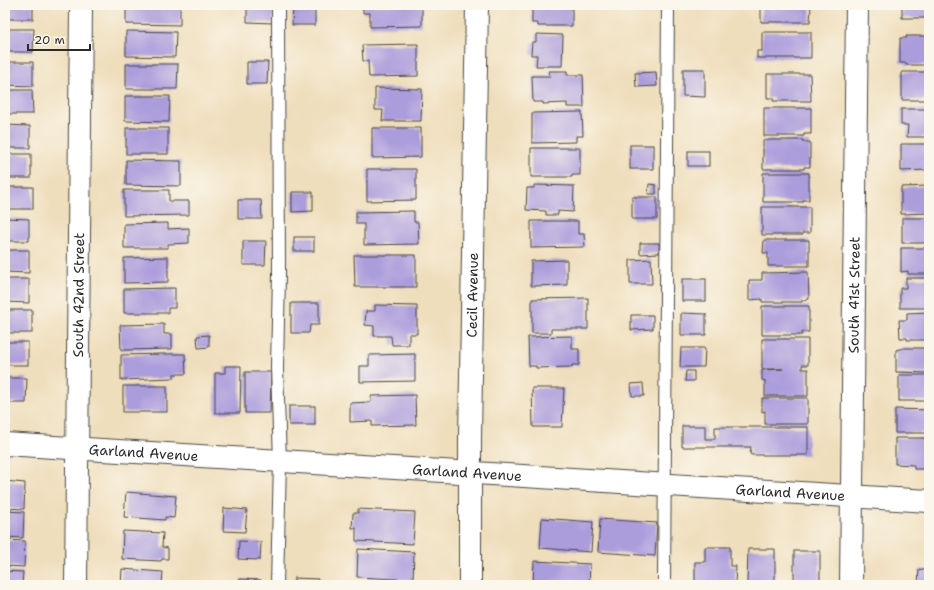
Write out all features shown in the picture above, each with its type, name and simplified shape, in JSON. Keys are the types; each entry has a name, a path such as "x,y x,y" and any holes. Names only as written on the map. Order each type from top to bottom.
{"street":[{"name":"South 42nd Street","path":"76,585 81,5"},
{"name":"Cecil Avenue","path":"470,585 470,474 477,5"},
{"name":"South 41st Street","path":"851,585 857,5"},
{"name":"Garland Avenue","path":"5,444 470,474 929,501"}],"lane":[{"path":"277,585 280,462 277,367 280,275 278,5"},
{"path":"664,585 668,5"}],"building":[{"path":"5,5 33,5 33,19 5,19"},
{"path":"126,5 180,5 180,25 126,24"},
{"path":"247,5 273,5 273,23 247,22"},
{"path":"363,5 422,5 422,26 370,27 370,13 363,13"},
{"path":"532,5 572,5 572,26 538,26 538,23 532,23"},
{"path":"761,5 811,5 810,22 761,22"},
{"path":"902,5 929,5 929,18 902,18"},
{"path":"293,6 315,6 315,25 292,25"},
{"path":"5,29 34,29 33,52 5,52"},
{"path":"126,31 176,32 175,57 126,56"},
{"path":"762,32 811,32 811,58 757,58 757,51 762,51"},
{"path":"536,34 563,35 562,66 536,66 537,55 531,54 532,42 536,42"},
{"path":"906,36 929,36 929,65 906,65 906,63 900,63 900,38 907,38"},
{"path":"418,44 418,76 369,77 368,61 363,61 362,45"},
{"path":"5,62 33,62 33,86 5,85"},
{"path":"247,62 268,62 267,84 247,84"},
{"path":"126,64 178,64 177,89 126,89"},
{"path":"683,69 705,69 705,97 683,96"},
{"path":"549,71 567,71 567,75 583,75 584,107 567,107 567,103 543,104 543,102 533,102 532,76 550,76"},
{"path":"656,72 657,86 636,87 635,73"},
{"path":"902,72 929,72 929,100 902,100"},
{"path":"767,74 810,74 811,101 773,101 773,98 767,98"},
{"path":"375,88 422,89 421,121 382,121 383,110 375,110"},
{"path":"5,90 32,90 33,114 5,114"},
{"path":"125,96 170,96 169,122 125,121"},
{"path":"764,108 811,108 811,134 804,134 804,136 764,136"},
{"path":"901,109 929,109 929,137 907,137 908,125 901,125"},
{"path":"582,112 583,136 576,136 576,142 532,143 532,113"},
{"path":"5,125 30,126 30,148 5,148"},
{"path":"126,128 168,128 168,154 126,154"},
{"path":"372,128 421,128 421,157 372,158"},
{"path":"763,140 803,140 803,142 810,142 810,167 804,167 804,169 763,169"},
{"path":"901,144 929,144 929,170 901,171"},
{"path":"630,145 653,145 653,169 630,169"},
{"path":"531,148 580,148 580,175 572,175 572,177 531,177"},
{"path":"688,151 709,151 709,166 688,166"},
{"path":"5,154 31,154 31,178 5,178"},
{"path":"126,160 181,161 181,186 126,185"},
{"path":"367,169 416,169 416,200 367,201"},
{"path":"763,173 809,173 809,200 803,200 803,202 763,202"},
{"path":"649,184 656,185 656,194 648,194"},
{"path":"534,185 574,186 573,212 558,211 558,215 546,215 546,211 526,210 527,188 534,188"},
{"path":"929,186 929,213 901,214 901,187"},
{"path":"5,187 33,187 33,209 5,209"},
{"path":"124,190 169,190 169,201 189,201 189,215 124,216"},
{"path":"292,192 313,192 313,211 292,212"},
{"path":"632,197 657,197 657,219 632,219"},
{"path":"238,200 261,200 262,219 238,219"},
{"path":"762,207 810,207 810,233 802,233 803,235 762,235"},
{"path":"414,211 414,222 418,222 419,244 364,245 364,224 356,224 356,212"},
{"path":"5,218 29,219 29,241 5,241"},
{"path":"902,218 929,218 929,243 902,243"},
{"path":"531,221 578,221 578,234 584,234 585,247 531,248"},
{"path":"168,223 168,229 189,228 189,243 168,244 168,248 124,248 124,224"},
{"path":"294,237 314,237 314,251 294,251"},
{"path":"764,240 809,240 809,266 768,266 768,253 763,253"},
{"path":"243,241 266,241 265,265 243,265"},
{"path":"640,243 659,243 659,253 640,254"},
{"path":"901,248 929,248 929,274 908,274 908,271 901,272"},
{"path":"5,250 29,250 29,273 5,272"},
{"path":"354,255 416,255 416,287 355,287"},
{"path":"168,257 168,282 124,283 124,258"},
{"path":"651,259 652,284 630,284 630,260"},
{"path":"567,260 567,285 531,286 531,261"},
{"path":"808,272 809,299 802,300 802,302 762,302 762,299 749,300 749,280 762,280 762,273"},
{"path":"906,278 929,278 929,308 900,308 900,288 906,288"},
{"path":"5,279 29,279 29,303 5,302"},
{"path":"682,279 706,279 706,301 682,301"},
{"path":"175,288 175,308 168,308 168,313 124,313 124,289"},
{"path":"588,298 588,329 551,329 551,333 532,333 532,299"},
{"path":"291,303 319,303 319,325 310,325 309,333 291,333"},
{"path":"375,305 417,306 417,334 409,334 409,345 392,345 391,336 374,336 374,326 365,325 366,311 375,311"},
{"path":"762,306 809,306 809,332 802,332 802,335 762,335"},
{"path":"5,310 32,310 32,333 5,333"},
{"path":"929,312 929,340 907,340 907,338 900,338 899,320 907,320 907,313"},
{"path":"681,313 706,314 706,335 681,335"},
{"path":"631,315 653,315 653,329 631,330"},
{"path":"164,324 164,334 172,334 172,349 121,350 120,325"},
{"path":"209,335 209,347 198,348 197,336"},
{"path":"572,336 572,349 579,349 579,365 572,365 572,367 536,368 536,366 529,366 528,337"},
{"path":"762,339 808,339 808,365 802,365 802,369 808,369 808,396 765,396 765,381 762,380 762,370 783,369 762,369"},
{"path":"5,342 28,342 28,365 5,365"},
{"path":"681,348 705,348 704,367 680,367"},
{"path":"904,348 929,348 929,373 896,372 896,350"},
{"path":"185,354 186,374 174,374 174,378 121,380 121,355"},
{"path":"415,354 415,381 360,382 360,366 369,366 369,355"},
{"path":"225,366 241,366 240,413 215,413 215,373 225,373"},
{"path":"686,371 694,371 694,381 685,381"},
{"path":"245,372 271,372 270,413 245,413"},
{"path":"899,375 929,375 929,401 899,401"},
{"path":"5,378 27,378 26,403 5,403"},
{"path":"643,383 644,396 632,396 631,384"},
{"path":"123,386 167,386 167,412 123,412"},
{"path":"532,388 564,388 562,427 533,427"},
{"path":"415,395 416,425 372,426 372,421 350,422 350,403 371,402 371,396"},
{"path":"762,398 808,398 808,424 765,424 765,411 762,412"},
{"path":"289,406 315,406 315,425 289,425"},
{"path":"895,409 929,410 929,433 895,433"},
{"path":"682,426 705,426 705,439 715,439 715,427 808,427 808,455 752,455 750,454 751,447 682,447"},
{"path":"895,438 929,438 929,469 914,469 914,465 895,464"},
{"path":"5,481 25,483 24,509 5,508"},
{"path":"126,492 176,496 174,518 165,517 165,520 124,517"},
{"path":"224,508 247,510 245,532 223,531"},
{"path":"358,509 415,512 413,544 356,541 356,528 352,528 353,513 358,513"},
{"path":"5,511 24,512 23,538 5,537"},
{"path":"542,518 593,522 591,552 540,548"},
{"path":"600,519 657,523 655,556 598,552"},
{"path":"123,531 163,533 162,547 168,548 168,559 162,559 161,561 122,559"},
{"path":"5,540 25,541 24,567 5,566"},
{"path":"239,541 261,542 260,560 238,559"},
{"path":"705,547 730,547 730,566 736,566 735,585 705,585 705,583 695,583 695,562 705,562"},
{"path":"358,549 414,552 413,580 357,577"},
{"path":"748,549 775,549 775,585 747,585"},
{"path":"794,551 820,551 820,585 794,585"},
{"path":"534,561 590,564 589,585 533,585"},
{"path":"122,569 163,572 162,585 121,585"},
{"path":"919,569 929,570 929,585 918,585"},
{"path":"5,571 23,572 22,585 5,585"},
{"path":"294,578 318,579 317,584 320,585 294,585"},
{"path":"240,579 261,580 261,585 240,585"}]}
